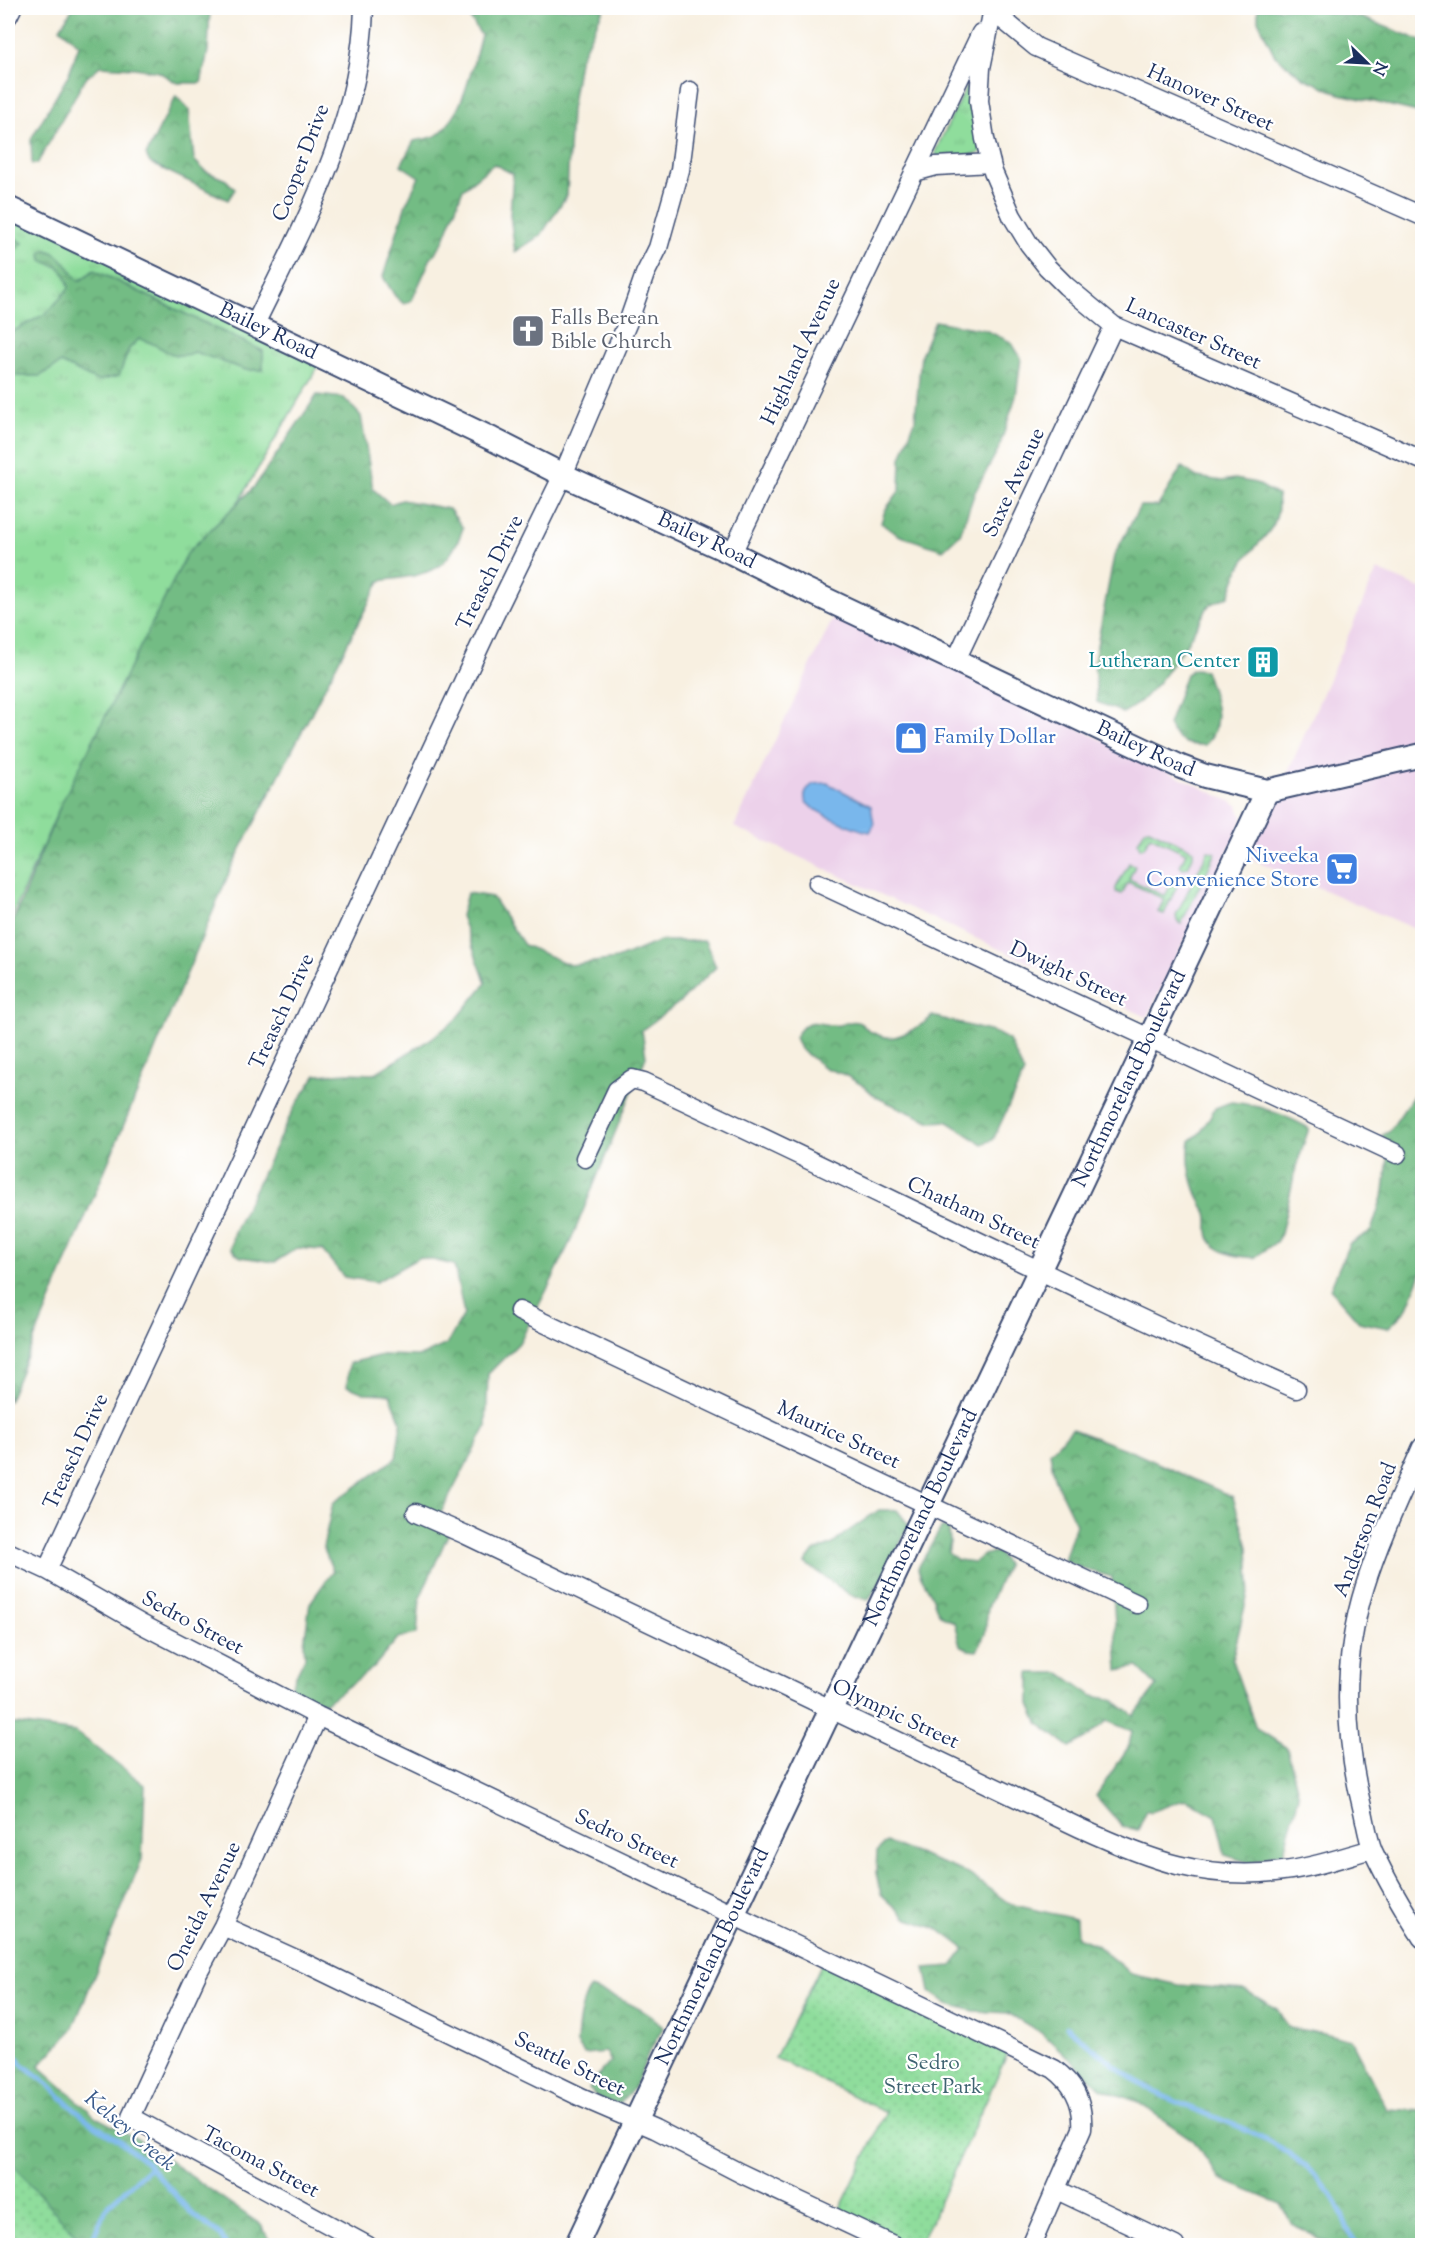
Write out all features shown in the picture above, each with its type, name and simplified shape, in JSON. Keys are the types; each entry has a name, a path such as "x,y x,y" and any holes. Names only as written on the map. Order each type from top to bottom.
{"street":[{"path":"8,16 12,8"},
{"name":"Cooper Drive","path":"254,326 319,190 346,119 363,29 364,8"},
{"name":"Lancaster Street","path":"992,8 981,68 979,101 991,163 1012,216 1042,262 1066,286 1114,326 1422,460"},
{"name":"Highland Avenue","path":"732,553 992,8"},
{"name":"Hanover Street","path":"992,8 1036,47 1422,216"},
{"name":"Treasch Drive","path":"47,1570 493,618 563,475 630,317 645,274 658,248 680,170 690,91"},
{"path":"914,172 936,166 991,163"},
{"name":"Bailey Road","path":"8,208 563,475 1181,767 1205,776 1267,791 1422,755"},
{"name":"Saxe Avenue","path":"956,660 1114,326"},
{"name":"Northmoreland Boulevard","path":"576,2246 1267,791"},
{"name":"Dwight Street","path":"818,883 1397,1154"},
{"name":"Chatham Street","path":"585,1158 617,1090 632,1079 645,1082 754,1132 1127,1313 1296,1389"},
{"name":"Maurice Street","path":"519,1311 1137,1604"},
{"name":"Anderson Road","path":"1422,1447 1372,1563 1358,1612 1351,1651 1348,1705 1350,1748 1372,1849 1398,1899 1422,1938"},
{"name":"Olympic Street","path":"416,1514 464,1534 1114,1844 1175,1866 1227,1873 1284,1871 1372,1849"},
{"name":"Sedro Street","path":"8,1552 47,1570 143,1625 318,1716 733,1914 782,1940 1054,2068 1073,2087 1083,2115 1082,2129 1031,2246"},
{"name":"Oneida Avenue","path":"131,2118 197,1974 223,1926 318,1716"},
{"name":"Seattle Street","path":"223,1926 895,2246"},
{"name":"Tacoma Street","path":"131,2118 368,2246"},
{"path":"1057,2190 1175,2246"}],"shaded area":[{"path":"1377,570 1422,589 1422,932 1238,853 1281,788"},
{"path":"836,612 1238,805 1242,818 1238,830 1147,1017 734,827"}],"green space":[{"path":"73,8 210,8 208,51 201,83 177,83 159,72 100,66 85,79 37,164 32,164 31,139 68,76 79,45 60,28"},
{"path":"464,8 604,8 579,61 571,110 567,195 541,235 515,252 510,215 513,174 494,164 463,189 443,242 431,258 412,300 404,304 395,296 383,277 406,204 419,177 401,165 414,141 437,135 446,127 454,116 466,89 481,35"},
{"path":"1258,8 1302,8 1363,18 1422,41 1422,113 1340,94 1304,78 1275,56 1258,20"},
{"path":"970,86 981,152 973,155 937,156 935,152 966,87"},
{"path":"176,96 189,110 194,160 205,171 226,180 235,189 228,200 150,163 146,155"},
{"path":"8,207 323,358 62,802 8,925"},
{"path":"8,234 23,243 18,248 8,247"},
{"path":"45,250 60,257 78,280 94,270 263,351 263,370 246,370 195,352 186,355 172,354 139,339 129,349 119,376 97,381 61,363 40,376 8,376 8,334 47,313 69,288 61,269 42,261 41,253"},
{"path":"935,321 985,330 1011,342 1021,358 1016,396 999,448 975,492 960,534 943,550 898,535 881,523 885,510 900,490 901,458 915,420 921,355"},
{"path":"317,395 344,398 361,416 373,489 390,504 402,500 449,509 463,528 449,556 432,570 409,577 380,581 231,868 8,1402 8,933 62,802 188,552 255,486"},
{"path":"1182,467 1197,477 1222,481 1235,479 1256,483 1277,495 1276,517 1268,533 1242,564 1229,596 1209,605 1187,643 1159,682 1139,703 1123,713 1097,702 1094,661 1114,556 1140,506 1158,506"},
{"path":"1194,669 1205,670 1216,709 1215,728 1205,745 1183,742 1168,725 1186,674"},
{"path":"1147,828 1193,850 1188,867 1180,866 1186,853 1150,836 1144,847 1140,848 1138,842"},
{"path":"1208,851 1216,853 1181,924 1177,921 1176,915"},
{"path":"1129,863 1135,866 1129,879 1165,896 1171,884 1177,886 1164,914 1158,912 1164,899 1128,882 1122,894 1116,892"},
{"path":"467,893 492,897 524,945 570,965 617,959 660,941 705,941 716,967 680,1002 642,1030 646,1057 572,1238 519,1343 488,1374 486,1427 436,1522 450,1530 420,1598 417,1634 398,1638 373,1668 325,1703 300,1696 289,1690 305,1657 304,1644 310,1603 333,1571 323,1547 333,1503 396,1458 401,1422 390,1394 364,1393 347,1386 349,1363 382,1355 420,1356 447,1344 464,1314 454,1265 420,1257 376,1282 344,1277 322,1250 297,1248 275,1262 241,1257 231,1249 233,1234 294,1108 316,1075 374,1074 429,1040 456,1020 486,983 461,916"},
{"path":"932,1016 996,1033 1009,1040 1024,1073 993,1140 982,1144 947,1121 932,1122 876,1097 864,1086 845,1075 825,1068 800,1049 795,1037 801,1029 811,1023 839,1025 852,1021 883,1037 893,1037 903,1035"},
{"path":"1422,1083 1422,1271 1406,1310 1388,1328 1359,1322 1330,1289 1349,1244 1371,1231 1384,1191 1389,1151 1382,1135 1389,1132"},
{"path":"1231,1102 1271,1111 1309,1128 1296,1167 1281,1234 1276,1242 1254,1258 1224,1252 1211,1241 1208,1235 1207,1213 1195,1190 1189,1165 1190,1141 1201,1132 1215,1108"},
{"path":"1072,1429 1133,1452 1233,1497 1248,1547 1250,1585 1232,1660 1256,1728 1287,1748 1299,1796 1283,1854 1275,1854 1250,1863 1225,1855 1216,1816 1186,1799 1151,1812 1147,1810 1138,1830 1122,1826 1096,1796 1129,1746 1132,1731 1107,1721 1089,1736 1070,1747 1039,1724 1030,1704 1030,1673 1060,1673 1093,1696 1113,1700 1134,1716 1157,1686 1138,1667 1118,1670 1112,1577 1081,1568 1064,1560 1076,1524 1054,1478 1050,1452"},
{"path":"879,1510 897,1510 909,1525 884,1577 868,1600 849,1594 805,1563 814,1551 832,1545"},
{"path":"941,1528 949,1528 948,1553 958,1560 974,1562 983,1555 997,1552 1007,1565 988,1607 985,1634 977,1651 968,1650 960,1645 954,1622 938,1611 919,1572 918,1568"},
{"path":"8,1724 76,1732 145,1785 142,1859 72,2030 39,2066 96,2117 139,2140 261,2225 273,2245 8,2246"},
{"path":"886,1842 967,1873 1010,1904 1076,1919 1077,1937 1096,1945 1131,1974 1179,1985 1245,1990 1277,2009 1289,2028 1351,2040 1387,2109 1422,2111 1422,2245 1331,2245 1292,2224 1281,2204 1220,2179 1194,2141 1136,2101 1102,2089 1043,2034 1008,2013 974,2011 948,2004 930,1991 925,1968 952,1966 965,1949 938,1929 908,1919 881,1894 876,1873 877,1851"},
{"name":"Sedro Street Park","path":"824,1959 1010,2048 920,2245 895,2245 836,2218 886,2112 775,2058"},
{"path":"590,1988 641,2010 663,2028 634,2087 617,2105 599,2099 589,2089 602,2070 611,2062 606,2052 584,2054 577,2044 582,2008"},
{"path":"8,2159 84,2245 8,2245"}],"water":[{"path":"827,783 871,806 874,825 870,832 834,819 808,804 805,800 805,793 808,789 813,784"}],"waterway":[{"path":"1067,2027 1121,2070 1155,2092 1266,2139 1283,2149 1317,2177 1332,2196 1359,2246"},
{"name":"Kelsey Creek","path":"8,2046 22,2064 48,2084 74,2109 146,2162 191,2213 221,2236 226,2246"},
{"path":"89,2246 108,2205 150,2167"}],"place":[{"name":"Falls Berean Bible Church","path":"528,331"},
{"name":"Lutheran Center","path":"1263,662"},
{"name":"Family Dollar","path":"911,738"},
{"name":"Niveeka Convenience Store","path":"1342,869"}]}
